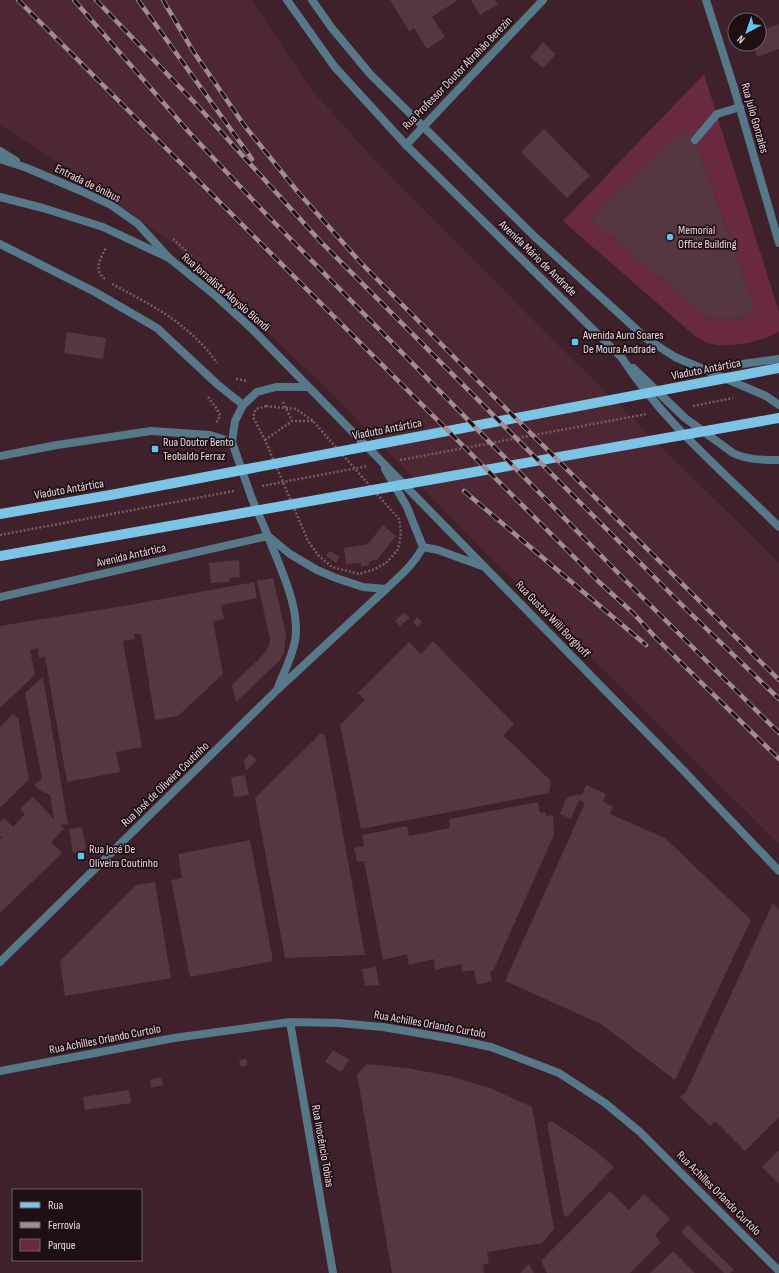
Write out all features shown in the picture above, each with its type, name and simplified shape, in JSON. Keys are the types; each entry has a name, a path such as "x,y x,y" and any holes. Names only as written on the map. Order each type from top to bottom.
{"main road":[{"name":"Viaduto Antártica","path":"0,514 116,494 779,368"},
{"path":"0,556 779,418"}],"street":[{"name":"Avenida Mário de Andrade","path":"287,0 334,66 406,145 622,358 647,394 668,418 779,527"},
{"name":"Avenida Mário de Andrade","path":"312,0 331,27 370,74 472,173 535,237 647,339 675,357 704,369"},
{"name":"Rua Professor Doutor Abrahão Berezin","path":"406,145 422,126 543,0"},
{"name":"Rua Julio Gonzales","path":"706,0 740,107 779,243"},
{"path":"694,140 717,114 740,107"},
{"path":"0,151 27,168"},
{"path":"0,159 27,168"},
{"name":"Entrada de ônibus","path":"27,168 111,205 138,224 169,258"},
{"name":"Rua Jornalista Aloysio Biondi","path":"0,197 44,208 103,227 169,258 218,297 251,328 308,387"},
{"path":"0,244 96,292 157,328 217,384 243,405"},
{"path":"622,358 685,418 726,449 740,456 759,460 779,460"},
{"path":"704,369 779,359"},
{"path":"704,369 766,396 779,405"},
{"path":"308,387 276,387 257,392 243,405 235,421 232,442 252,499 268,536 290,554 316,570 363,587 386,589 418,557 423,547 407,507 382,463"},
{"name":"Rua Gustav Willi Borghoff","path":"308,387 677,763 779,871"},
{"path":"0,456 57,445 151,431 210,435 232,442"},
{"name":"Avenida Antártica","path":"0,597 268,536"},
{"name":"Rua José de Oliveira Coutinho","path":"268,536 292,600 296,620 295,640 277,690"},
{"path":"423,547 438,550 485,566"},
{"name":"Rua José de Oliveira Coutinho","path":"0,962 277,690 386,589"},
{"name":"Rua Achilles Orlando Curtolo","path":"0,1071 174,1038 290,1022 338,1023 383,1027 491,1047 559,1073 604,1103 640,1132 779,1271"},
{"name":"Rua Inocêncio Tobias","path":"290,1022 333,1273"}],"path":[{"path":"276,387 292,421"},
{"path":"205,394 217,409 220,416 216,422"},
{"path":"265,440 292,421 314,421"}],"shaded area":[{"path":"0,0 252,0 309,87 371,156 552,339 779,563 779,844 485,552 327,389 174,244 61,164 0,125"}],"green space":[{"path":"704,74 779,312 779,331 773,335 756,341 736,345 718,345 705,342 696,337 563,221","holes":["682,130 695,140 754,306 747,318 719,320 706,317 590,219"]}],"building":[{"path":"390,0 458,0 432,17 445,37 427,49 414,28 409,31"},
{"path":"471,0 495,0 498,4 480,15"},
{"path":"779,24 779,49 757,57 755,52 767,52 767,28"},
{"path":"543,42 556,54 543,68 530,57"},
{"path":"544,129 590,176 567,198 521,152"},
{"path":"682,130 695,140 754,306 747,318 719,320 706,317 590,219"},
{"path":"67,332 106,338 103,359 64,353"},
{"path":"383,525 396,536 378,559 369,562 369,565 361,567 361,563 346,564 344,548 368,544"},
{"path":"330,551 340,557 336,563 326,556"},
{"path":"239,560 240,577 229,578 229,582 211,583 209,563"},
{"path":"273,578 286,634 284,653 280,660 236,702 232,685 263,655 269,646 270,639 257,581"},
{"path":"254,582 257,598 221,605 224,619 213,621 223,674 178,716 155,720 141,634 134,634 135,639 123,641 142,747 116,752 120,772 67,782 45,657 39,658 38,648 30,650 35,675 0,708 0,626 129,605"},
{"path":"404,612 410,618 400,626 395,621"},
{"path":"417,617 422,622 418,627 413,622"},
{"path":"433,641 514,724 503,735 551,781 549,793 361,829 340,725 365,700 358,693 409,642 421,654"},
{"path":"43,677 68,824 60,825 64,829 51,842 62,853 0,913 0,839 2,837 0,836 0,822 4,818 13,827 25,814 20,809 33,797 54,819 50,795 41,791 34,785 42,778 25,693"},
{"path":"13,714 18,718 29,779 0,808 0,727"},
{"path":"321,733 325,735 365,955 285,958 255,798"},
{"path":"250,754 257,760 246,771 244,760"},
{"path":"245,775 249,795 234,797 231,777"},
{"path":"586,785 606,794 603,802 613,806 610,814 665,838 751,920 675,1080 601,1024 505,981 585,803 579,800 571,819 560,814 567,797 582,794"},
{"path":"538,802 540,813 545,812 546,816 553,815 554,835 493,971 490,972 492,981 477,985 474,970 462,972 461,964 435,970 434,959 409,965 407,954 383,960 364,861 357,861 354,848 364,846 362,835 407,826 409,836 450,828 449,819"},
{"path":"82,827 86,848 83,851 73,853 69,829"},
{"path":"250,840 273,961 190,977 171,880 182,878 178,854"},
{"path":"155,882 171,978 65,996 60,961 136,885"},
{"path":"773,903 779,910 779,1117 745,1151 715,1121 710,1126 680,1097 686,1092"},
{"path":"376,967 379,985 365,986 362,969"},
{"path":"333,1050 349,1060 341,1072 325,1062"},
{"path":"246,1059 248,1065 241,1067 239,1060"},
{"path":"367,1064 407,1068 449,1076 490,1088 532,1107 554,1229 542,1243 487,1252 489,1263 483,1265 484,1273 392,1273 357,1075"},
{"path":"161,1077 163,1085 151,1088 150,1080"},
{"path":"129,1090 131,1103 85,1110 83,1097"},
{"path":"552,1121 596,1151 614,1167 567,1217 564,1216 547,1123"},
{"path":"779,1150 779,1184 762,1167"},
{"path":"610,1191 629,1210 644,1194 670,1219 655,1235 661,1242 630,1273 547,1273 541,1261"},
{"path":"688,1225 734,1270 730,1273 724,1273 681,1232"},
{"path":"673,1251 695,1273 650,1273"},
{"path":"529,1264 534,1273 520,1273"}],"railway":[{"path":"18,0 598,581 633,613 657,639 779,759"},
{"path":"74,0 188,131 265,213 628,583 779,733"},
{"path":"96,0 195,103 321,242 688,611 779,699"},
{"path":"138,0 252,159"},
{"path":"163,0 193,51 244,125 297,191 362,264 779,680"},
{"path":"464,491 646,645"}],"place":[{"name":"Memorial Office Building","path":"670,237"},
{"name":"Avenida Auro Soares De Moura Andrade","path":"575,342"},
{"name":"Rua Doutor Bento Teobaldo Ferraz","path":"155,449"},
{"name":"Rua José De Oliveira Coutinho","path":"81,856"}]}
